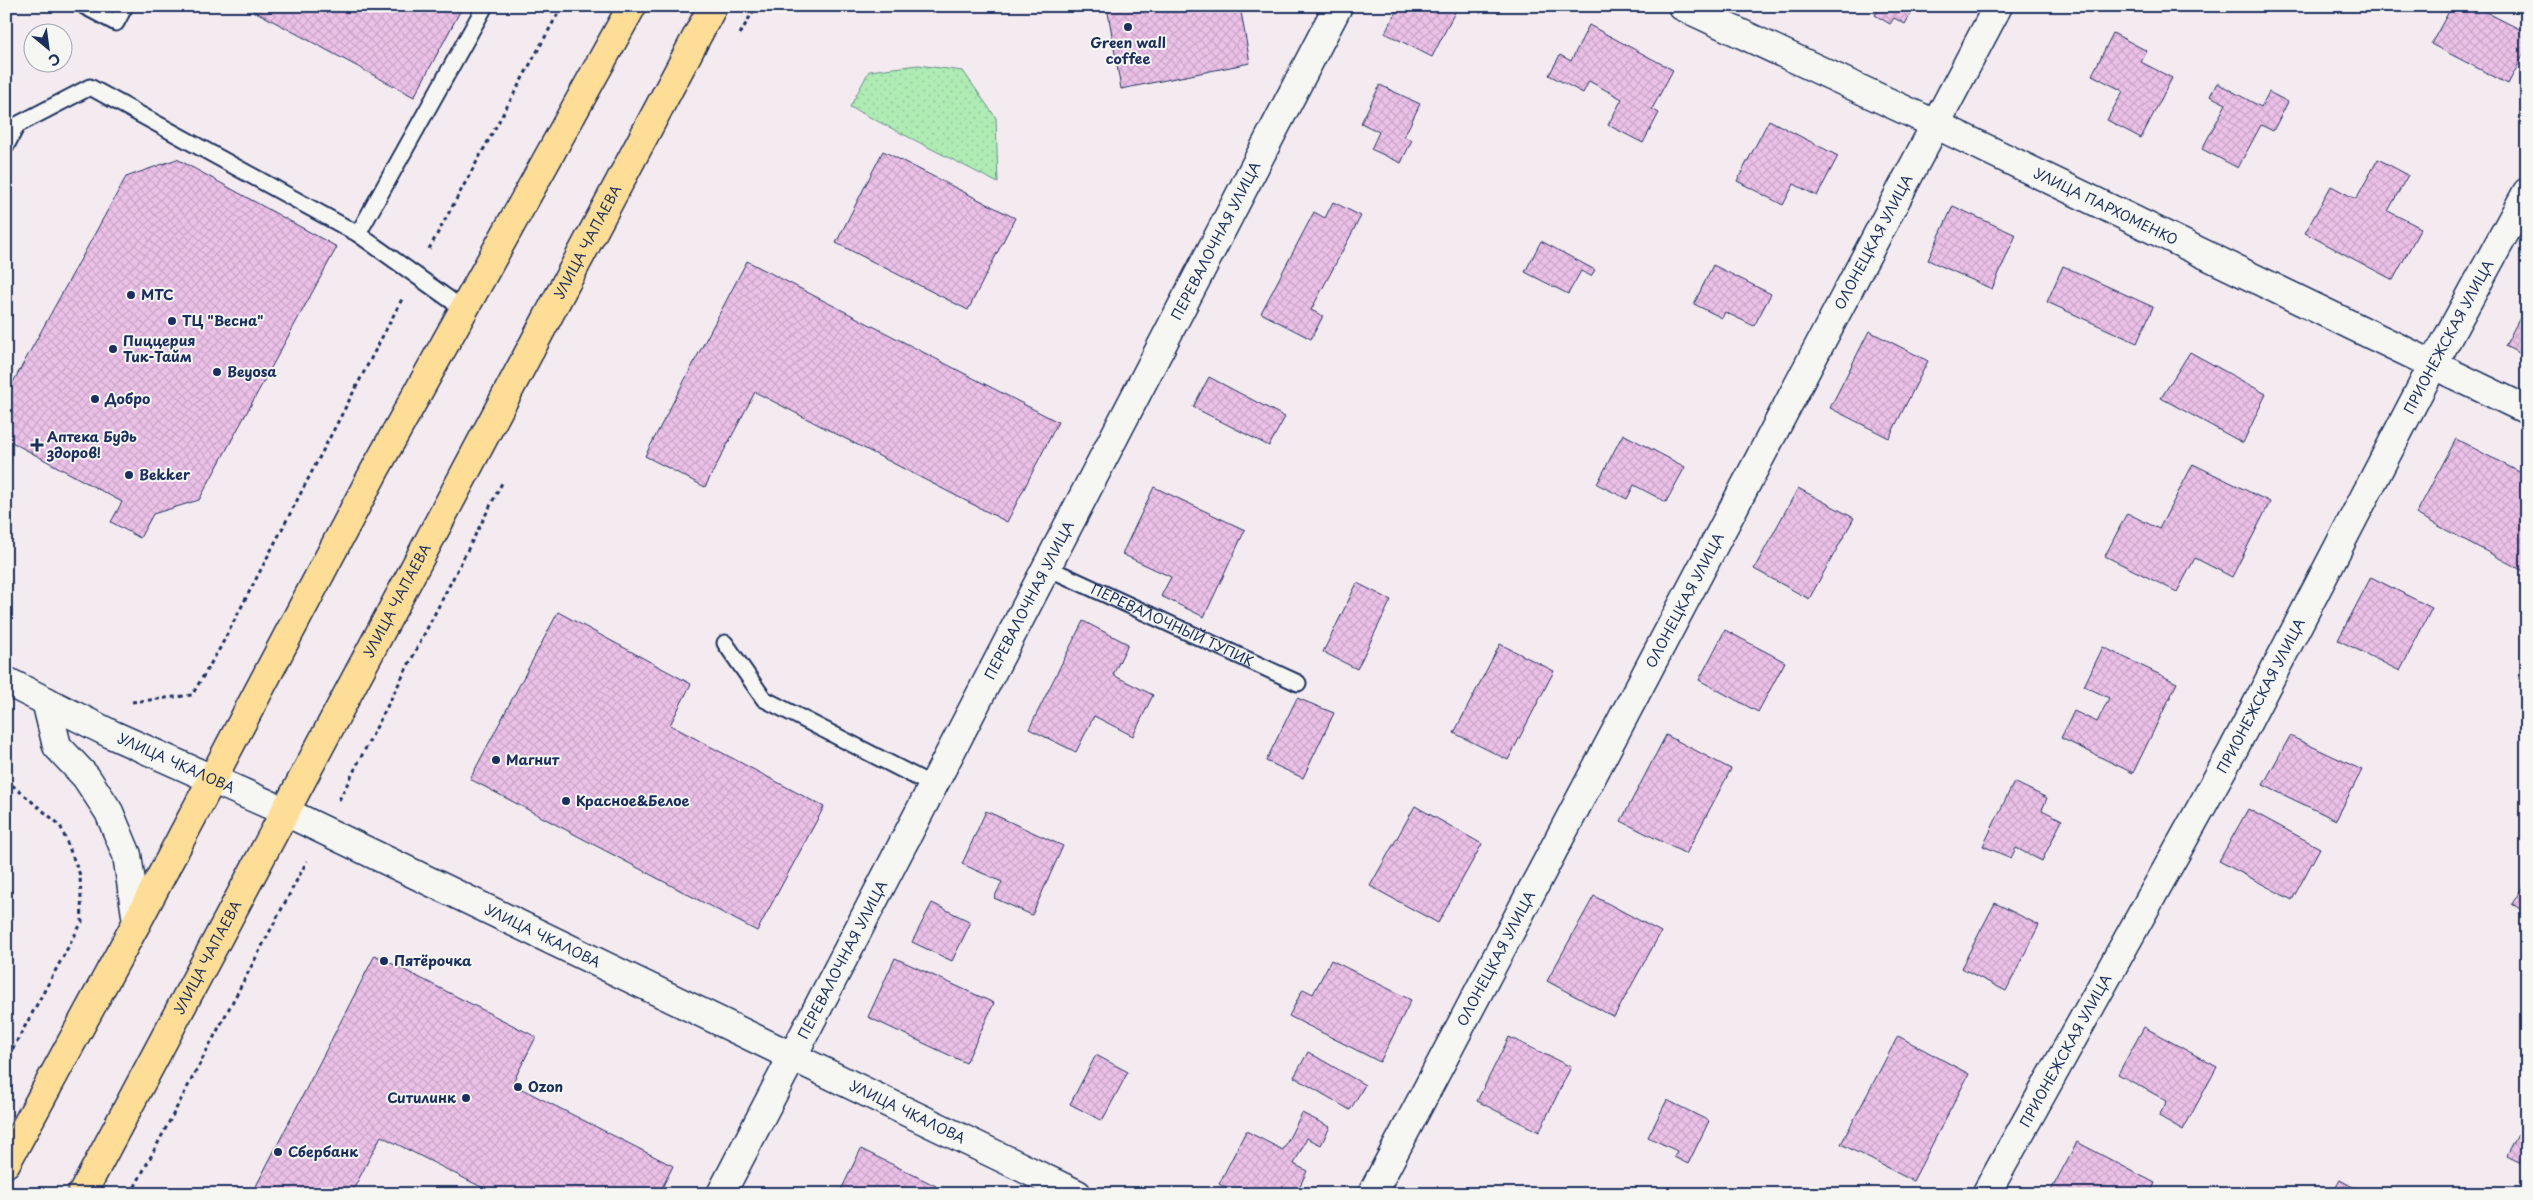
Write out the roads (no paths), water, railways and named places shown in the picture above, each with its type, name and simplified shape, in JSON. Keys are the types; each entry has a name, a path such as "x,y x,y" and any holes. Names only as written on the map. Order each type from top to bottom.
{"main road":[{"path":"6,1163 137,922 463,309 632,6"},
{"name":"УЛИЦА ЧАПАЕВА","path":"82,1194 713,6"}],"street":[{"name":"ПЕРЕВАЛОЧНАЯ УЛИЦА","path":"721,1194 1338,6"},
{"name":"УЛИЦА ПАРХОМЕНКО","path":"1682,6 1938,125 2527,410"},
{"name":"ОЛОНЕЦКАЯ УЛИЦА","path":"1372,1194 1938,125 1998,6"},
{"name":"ПРИОНЕЖСКАЯ УЛИЦА","path":"1986,1194 2232,752 2433,365 2527,192"},
{"name":"УЛИЦА ЧКАЛОВА","path":"6,681 212,780 286,812 1077,1194"},
{"path":"46,701 57,746 86,777 109,812 127,855 137,922"}],"lane":[{"path":"84,6 116,23 125,6"},
{"path":"358,234 484,6"},
{"path":"6,146 17,124 90,87 358,234 463,309"},
{"name":"ПЕРЕВАЛОЧНЫЙ ТУПИК","path":"1046,566 1298,683"},
{"path":"725,643 764,699 932,785"}],"place":[{"name":"Green wall coffee","path":"1128,27"},
{"name":"МТС","path":"131,295"},
{"name":"ТЦ \"Весна\"","path":"172,321"},
{"name":"Пиццерия Тик-Тайм","path":"113,349"},
{"name":"Beyosa","path":"217,372"},
{"name":"Добро","path":"95,399"},
{"name":"Аптека Будь здоров!","path":"37,445"},
{"name":"Bekker","path":"129,475"},
{"name":"Магнит","path":"496,760"},
{"name":"Красное&Белое","path":"566,801"},
{"name":"Пятёрочка","path":"384,961"},
{"name":"Ozon","path":"518,1087"},
{"name":"Ситилинк","path":"466,1098"},
{"name":"Сбербанк","path":"278,1152"}]}
